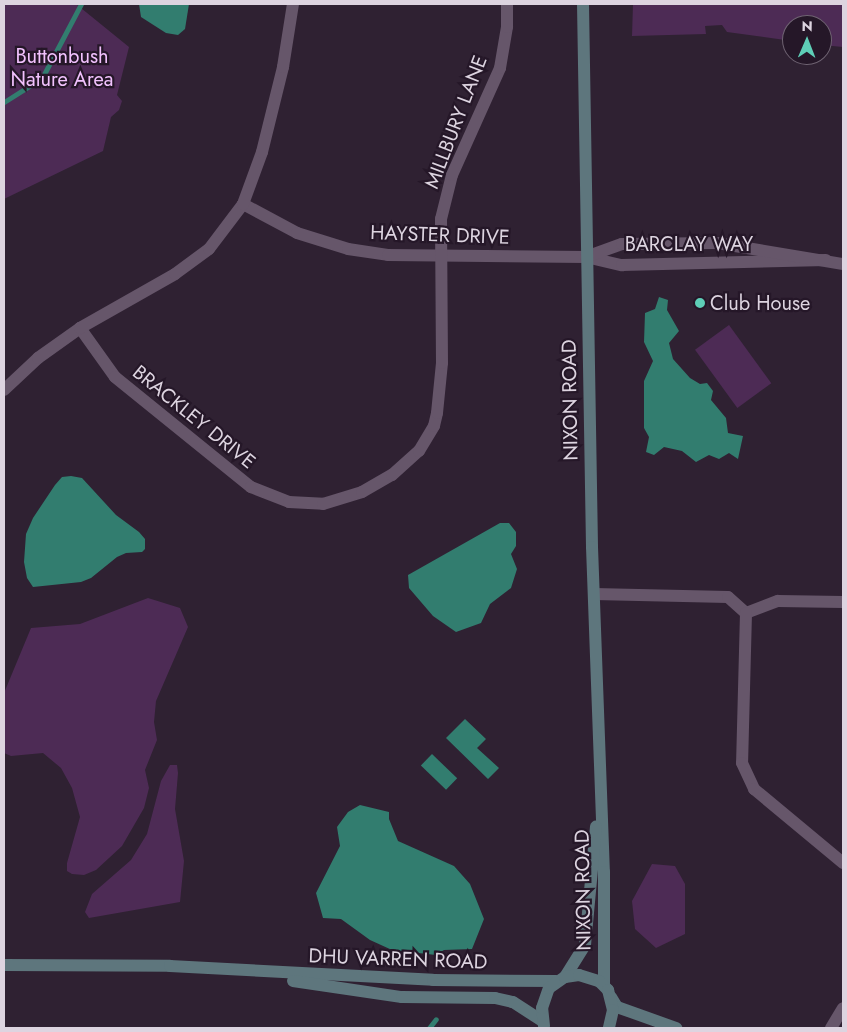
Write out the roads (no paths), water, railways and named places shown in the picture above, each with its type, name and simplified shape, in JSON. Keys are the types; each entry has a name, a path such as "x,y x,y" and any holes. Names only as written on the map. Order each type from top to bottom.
{"main road":[{"name":"NIXON ROAD","path":"583,4 586,257 594,594 600,710 599,795 604,872 604,984"},
{"name":"NIXON ROAD","path":"543,1025 544,1000 585,945 599,795"},
{"name":"DHU VARREN ROAD","path":"4,966 170,966 238,972 433,980 591,977 604,984"},
{"name":"DHU VARREN ROAD","path":"238,972 402,997 495,998 528,1010 543,1025"},
{"path":"604,984 617,1007 676,1028"},
{"path":"610,1028 611,997"}],"street":[{"path":"4,390 38,358 80,328 175,274 209,249 243,204 262,152 283,67 293,4"},
{"name":"MILLBURY LANE","path":"439,253 441,219 452,175 500,68 507,27 507,4"},
{"name":"HAYSTER DRIVE","path":"243,204 297,233 348,250 388,255 439,253 586,257"},
{"name":"BARCLAY WAY","path":"586,257 622,244 717,243 843,264"},
{"name":"BRACKLEY DRIVE","path":"80,328 115,377 234,476 257,490 289,502 315,504 342,500 376,485 408,463 434,426 442,362 439,253"},
{"name":"BARCLAY WAY","path":"586,257 622,265 826,260"},
{"path":"594,594 728,597 746,613 742,763 754,789 843,863"},
{"path":"746,613 778,601 843,602"},
{"path":"831,1028 843,1008"}],"waterway":[{"path":"4,102 42,78 81,4"},
{"path":"429,1028 436,1019"}],"place":[{"name":"Club House","path":"700,303"}],"park label":[{"name":"Buttonbush Nature Area","path":"62,68"}]}
